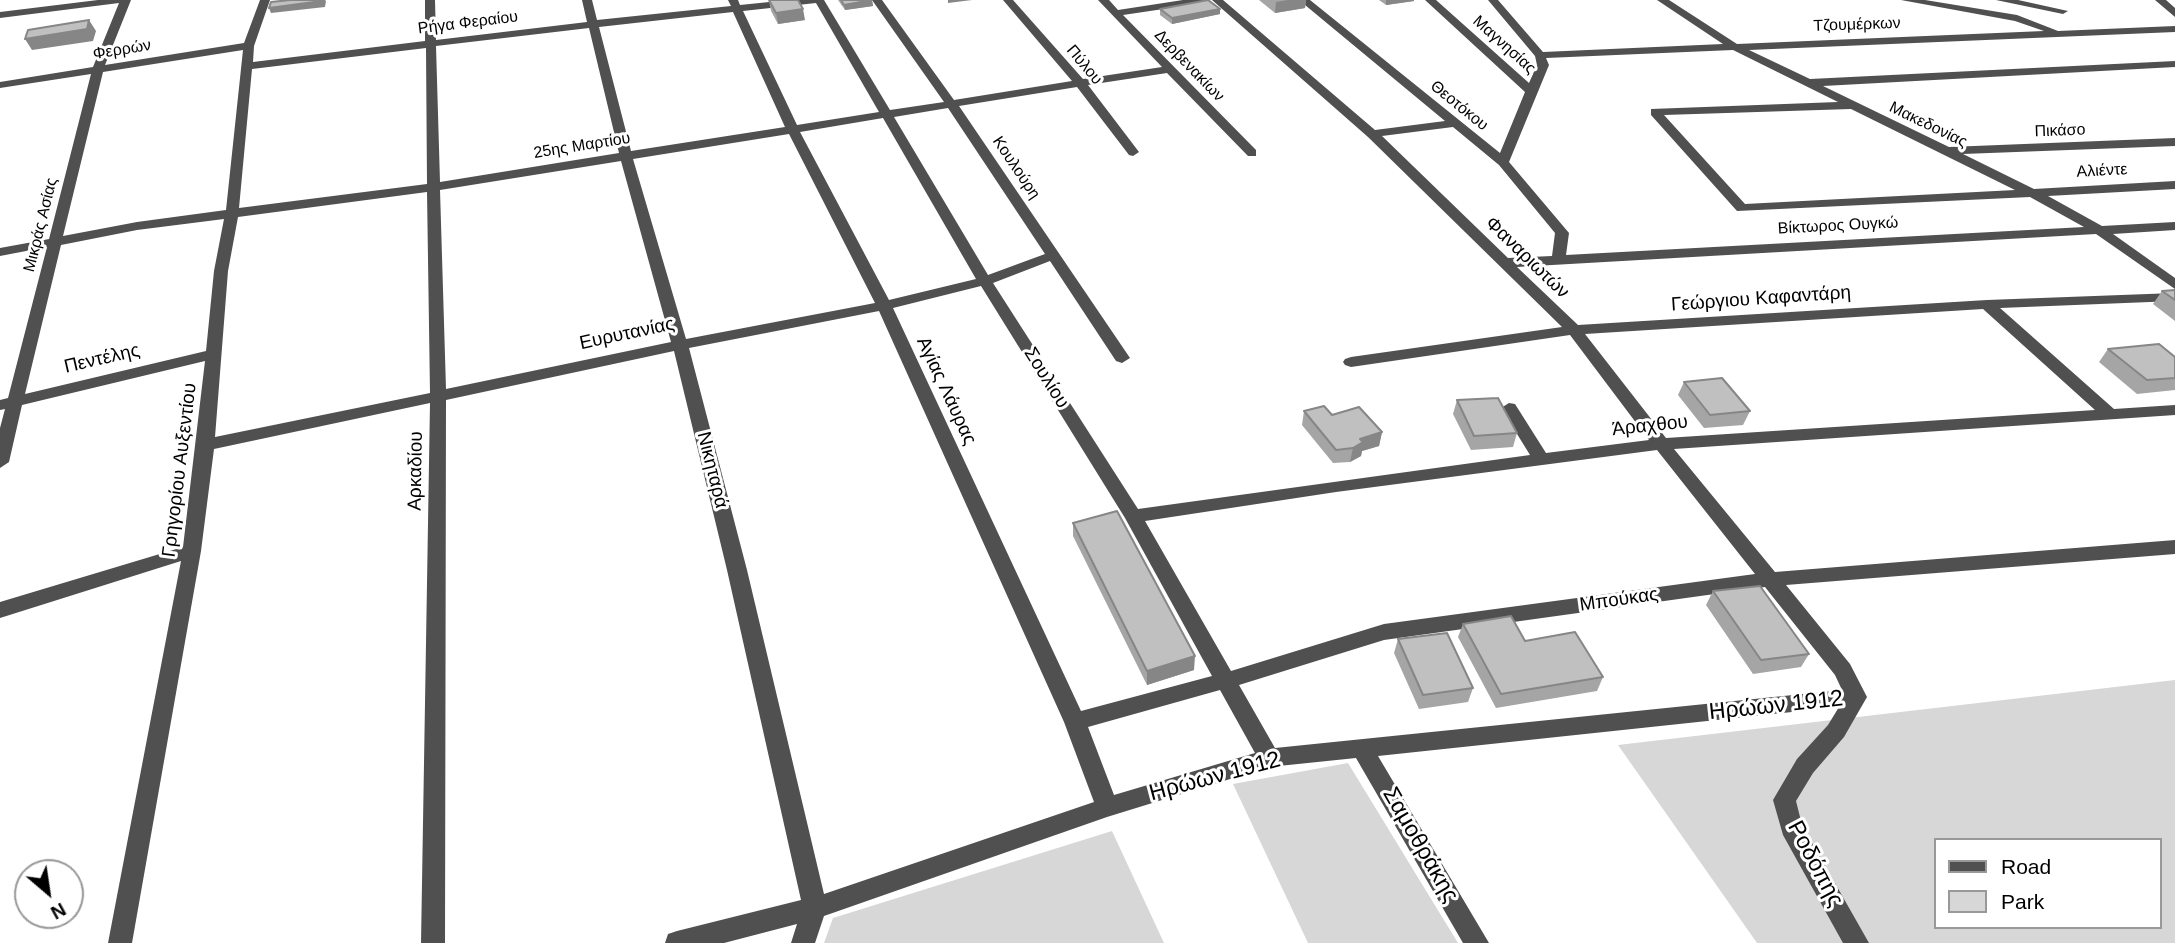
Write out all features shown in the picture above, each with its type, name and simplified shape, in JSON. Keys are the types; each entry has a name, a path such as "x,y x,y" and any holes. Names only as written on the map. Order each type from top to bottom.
{"street":[{"path":"0,15 124,0"},
{"name":"Μικράς Ασίας","path":"0,462 7,403 55,242 97,69 124,0"},
{"name":"Γρηγορίου Αυξεντίου","path":"120,943 192,551 206,445 221,271 232,213 249,46 265,0"},
{"name":"Αρκαδίου","path":"430,0 438,397 433,943"},
{"name":"Νικηταρά","path":"587,0 626,156 680,345 737,570 815,908"},
{"name":"Ρήγα Φεραίου","path":"248,66 735,5 818,0"},
{"name":"Σουλίου","path":"818,0 985,281 1133,516 1269,758"},
{"name":"Κουλούρη","path":"877,0 950,102 1122,358"},
{"name":"Πύλου","path":"1008,0 1079,82 1133,152"},
{"name":"Δερβενακίων","path":"1103,0 1252,153"},
{"path":"1116,13 1204,0"},
{"name":"Φαναριωτών","path":"1217,0 1372,134 1574,330 1661,444 1772,579"},
{"name":"Θεοτόκου","path":"1304,0 1503,162 1562,233 1558,258"},
{"name":"Μαγνησίας","path":"1430,0 1531,91 1503,162"},
{"path":"1493,0 1539,55 1543,65 1531,91"},
{"name":"Μακεδονίας","path":"1662,0 1732,46 2031,193 2099,230 2175,285"},
{"path":"1906,0 2017,18 2058,34"},
{"path":"2001,0 2063,11"},
{"path":"2160,0 2175,14"},
{"name":"Αγίας Λάυρας","path":"735,5 793,130 884,306 1075,722 1107,807"},
{"name":"Τζουμέρκων","path":"1539,55 2175,29"},
{"name":"Φερρών","path":"0,85 249,46"},
{"path":"1806,83 2175,64"},
{"name":"25ης Μαρτίου","path":"0,252 137,226 432,187 1169,69"},
{"name":"Αλιέντε","path":"1852,105 1655,112 1742,208 2175,185"},
{"path":"1372,134 1456,123"},
{"name":"Πικάσο","path":"1946,152 2175,142"},
{"name":"Βίκτωρος Ουγκώ","path":"1503,263 2175,226"},
{"name":"Ευρυτανίας","path":"206,445 680,345 884,306 985,281 1054,255"},
{"name":"Γεώργιου Καφαντάρη","path":"1351,362 1574,330 1987,304 2175,297"},
{"path":"1987,304 2109,413"},
{"name":"Πεντέλης","path":"7,403 215,354"},
{"path":"1509,408 1542,460"},
{"name":"Άραχθου","path":"1133,516 1336,486 1661,444 2109,413 2175,411"},
{"name":"Μπούκας","path":"1075,722 1227,680 1384,632 1772,579 2175,547"},
{"path":"0,610 192,551"},
{"path":"1772,579 1843,670 1856,698"},
{"name":"Ηρώων 1912","path":"677,943 815,908 1107,807 1269,758 1856,698"},
{"name":"Ροδόπης","path":"1856,698 1836,731 1805,766 1784,800 1791,828 1857,943"},
{"name":"Σαμοθράκης","path":"1362,748 1477,943"},
{"path":"803,943 815,908"}],"green space":[{"path":"2175,680 2175,943 1757,943 1618,745"},
{"path":"1348,763 1458,943 1308,943 1233,784"},
{"path":"1112,831 1164,943 824,943 833,918"}],"building":[{"path":"769,0 798,0 803,9 776,13"},
{"path":"841,0 872,0 844,5"},
{"path":"1208,0 1220,9 1172,18 1160,9"},
{"path":"322,1 269,8 271,2"},
{"path":"89,20 87,29 25,39 28,30"},
{"path":"2175,290 2175,300 2162,291"},
{"path":"2159,344 2175,357 2175,378 2147,380 2108,349"},
{"path":"1722,378 1750,411 1710,415 1684,382"},
{"path":"1498,398 1517,433 1474,436 1457,400"},
{"path":"1324,406 1332,415 1359,407 1382,432 1360,439 1363,442 1353,448 1336,450 1304,411"},
{"path":"1117,511 1195,656 1147,671 1073,523"},
{"path":"1760,586 1809,654 1761,660 1713,591"},
{"path":"1511,616 1525,641 1575,632 1603,677 1501,694 1463,624"},
{"path":"1447,633 1473,688 1423,695 1398,639"}]}
